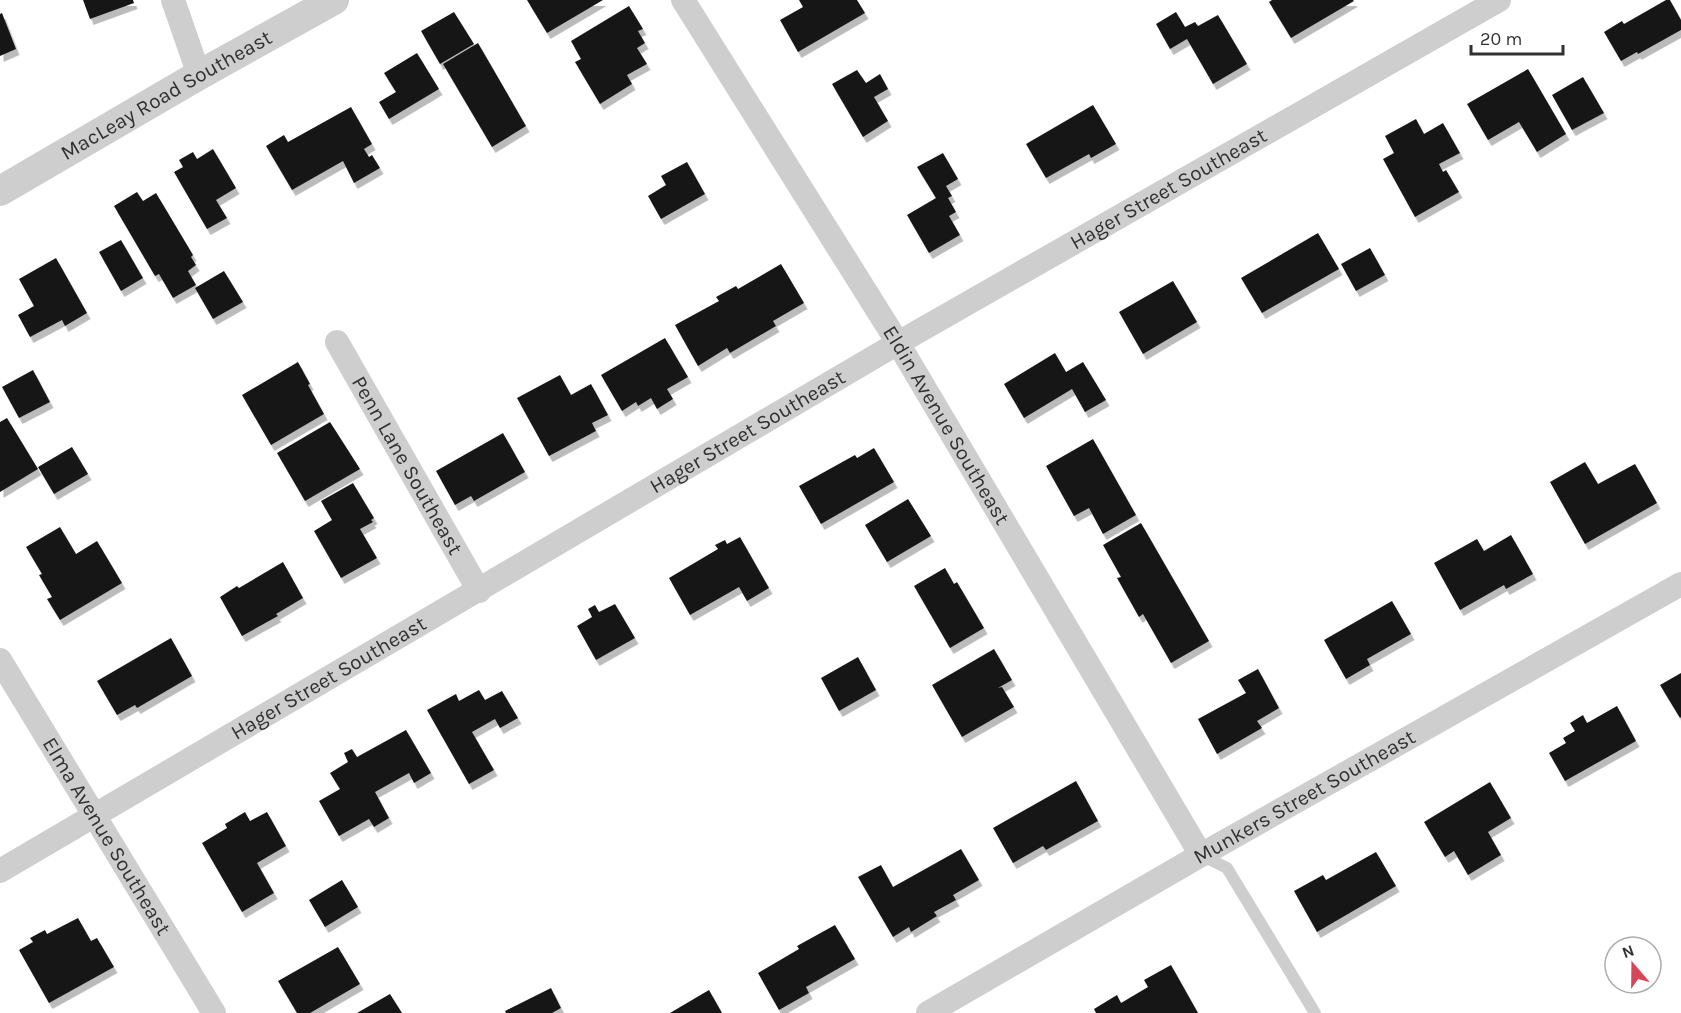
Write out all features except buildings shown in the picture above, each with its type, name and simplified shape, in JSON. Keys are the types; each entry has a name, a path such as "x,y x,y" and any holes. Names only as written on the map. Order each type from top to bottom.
{"street":[{"path":"173,0 199,75"},
{"name":"MacLeay Road Southeast","path":"0,191 199,75 334,0"},
{"name":"Eldin Avenue Southeast","path":"683,0 898,343 1201,855"},
{"name":"Hager Street Southeast","path":"0,871 898,343 1499,0"},
{"name":"Penn Lane Southeast","path":"337,342 479,591"},
{"name":"Munkers Street Southeast","path":"928,1013 1201,855 1681,584"},
{"name":"Elma Avenue Southeast","path":"0,660 214,1013"}],"lane":[{"path":"1201,855 1227,868 1314,1013"}]}
